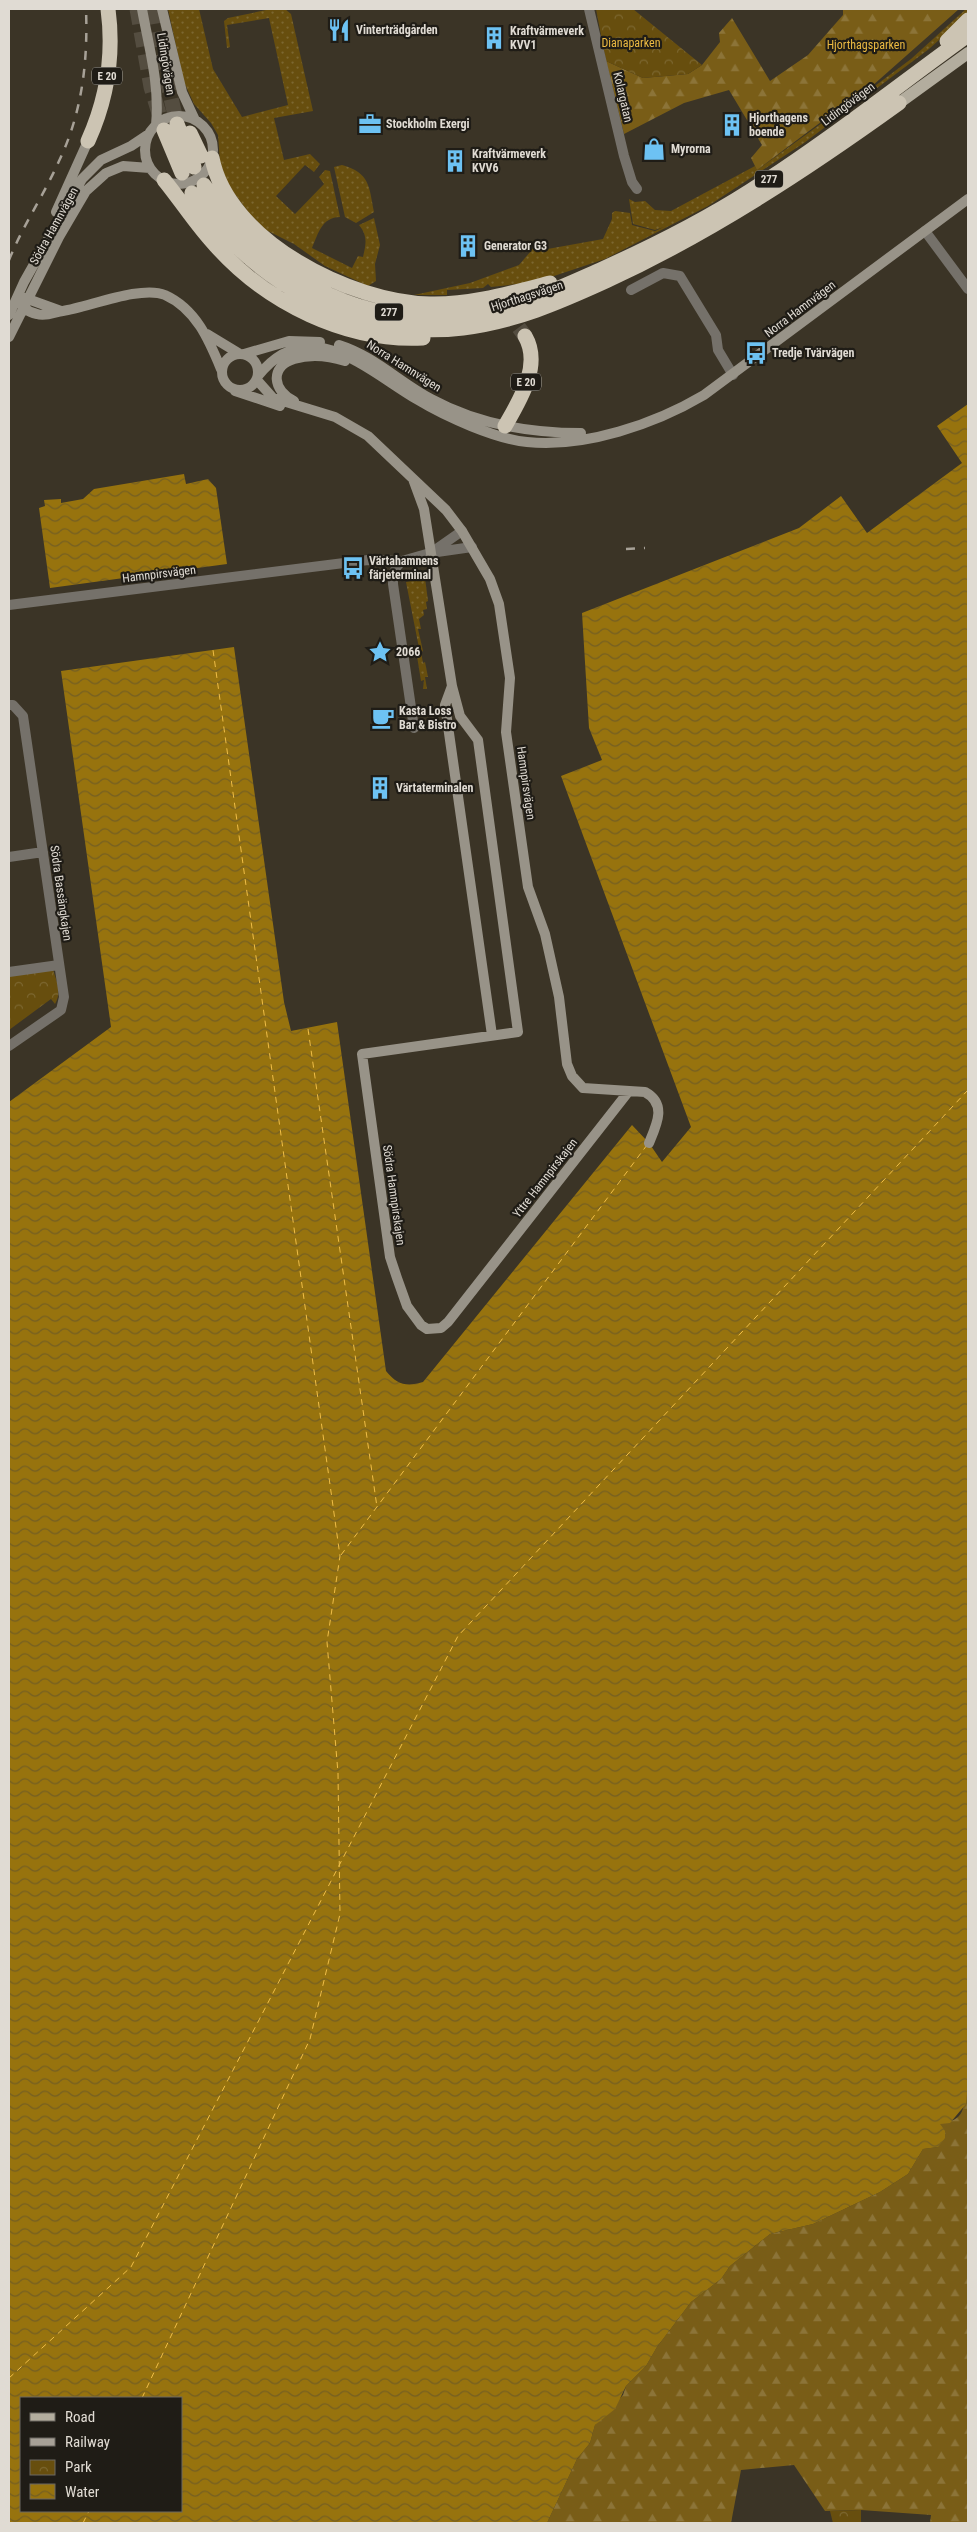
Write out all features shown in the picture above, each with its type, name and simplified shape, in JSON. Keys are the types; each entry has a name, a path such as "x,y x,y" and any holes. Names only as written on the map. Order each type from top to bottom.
{"highway":[{"name":"E 20","path":"88,141 98,117 107,81 110,39 108,9"},
{"path":"914,74 968,20"},
{"name":"Lidingövägen","path":"613,271 748,192 801,158 968,35"},
{"name":"277","path":"613,271 683,243 733,214 824,156 899,103"},
{"path":"176,125 197,163 215,172 234,205 269,241 322,276 368,294 409,302 458,302 513,293 613,271"},
{"path":"176,125 197,163"},
{"path":"164,180 197,224 238,269 262,288 306,313 358,330 397,338 448,336 487,324"},
{"name":"Hjorthagsvägen","path":"198,189 248,242 288,273 338,298 373,309 398,314 443,317 490,311 533,299 613,271 538,310 487,324 448,329 413,329 360,319 329,308 285,286 255,263 225,236 198,189"},
{"name":"E 20","path":"502,430 530,374 532,357 525,336"}],"main road":[{"name":"Lidingövägen","path":"142,9 156,80 176,125"},
{"name":"Lidingövägen","path":"162,9 182,92 176,125"},
{"name":"277","path":"899,103 968,53"},
{"path":"946,70 968,61"},
{"path":"176,125 149,134 145,152 150,168 164,180 180,184 195,180 206,169 197,163"},
{"name":"Södra Hamnvägen","path":"9,315 77,187 94,166 149,134"},
{"name":"E 20","path":"52,232 55,214 88,141"},
{"name":"Södra Hamnvägen","path":"9,337 59,237 86,191 106,173 123,166 150,168"},
{"name":"Norra Hamnvägen","path":"257,378 272,359 300,348 327,349 342,353 439,411 470,425 502,430 544,433 610,432 667,415 704,395 733,376 968,199"},
{"path":"17,298 24,309 39,315 130,296 158,294 179,304 206,334 256,363 257,378 248,389 237,391 231,389 222,379 221,370 206,334"},
{"path":"17,298 30,298 62,311"},
{"name":"Norra Hamnvägen","path":"242,354 289,341 318,341 338,345 366,355 432,400 502,430"},
{"path":"221,370 228,358 242,354"},
{"name":"Norra Hamnvägen","path":"318,412 288,398 279,390 276,381 281,368 295,359 319,356 366,367"},
{"name":"Hamnpirsvägen","path":"257,378 273,398 335,417 368,436 435,498 462,530 490,579 499,604 510,678 506,732 528,887 546,934 562,1025 566,1064 578,1084 588,1090 629,1091"},
{"name":"Hamnpirsvägen","path":"231,389 274,405 318,412"},
{"name":"Hamnpirsvägen","path":"362,1054 518,1032 478,740 460,716 452,686 424,508 413,479"},
{"name":"Hamnpirsvägen","path":"452,686 445,705 492,1036"},
{"name":"Södra Hamnpirskajen","path":"362,1054 390,1257 407,1306 421,1325 427,1328"},
{"path":"629,1091 645,1092 655,1099 658,1104 658,1122 648,1143"},
{"name":"Yttre Hamnpirskajen","path":"427,1328 441,1328 448,1322 629,1091"}],"street":[{"name":"Kolargatan","path":"589,9 624,156 632,182 637,189"},
{"path":"925,231 968,289"},
{"path":"630,290 663,273 672,273 680,276 716,335 718,350 733,376"},
{"name":"Hamnpirsvägen","path":"430,553 462,530"},
{"name":"Hamnpirsvägen","path":"9,605 368,560 402,561 430,553 472,547"},
{"path":"402,561 396,566 393,575 414,728"},
{"name":"Södra Bassängkajen","path":"9,705 13,705 23,716 64,997 61,1010 9,1046"},
{"path":"9,857 43,852"},
{"path":"9,972 59,965"}],"green space":[{"path":"168,9 199,9 213,69 242,117 288,105 269,18 227,25 230,47 227,48 224,21 228,18 271,9 285,9 291,14 313,111 274,118 284,160 310,154 320,164 314,172 305,165 276,196 295,214 324,184 319,177 325,170 330,171 340,217 325,223 312,248 352,268 358,256 363,257 365,248 366,240 359,225 374,218 380,245 375,264 376,281 368,286 325,266 294,244 266,230 249,213 228,185 220,162 218,135 211,123 194,104 184,82"},
{"name":"Dianaparken","path":"596,9 633,9 702,65 688,74 643,78 606,61"},
{"name":"Hjorthagsparken","path":"843,9 959,9 863,94 853,98 757,170 751,158 762,145 729,90 684,103 624,134 606,61 643,78 688,74 702,65 720,42 719,33 732,18 770,81 808,55 843,15"},
{"path":"968,9 968,14 929,49 804,143 708,206 605,259 536,282 491,287 488,284 483,288 447,290 447,295 414,295 470,283 519,265 536,245 542,250 603,239 612,219 612,213 615,211 630,213 632,225 655,231 664,227 655,230 633,224 629,199 635,202 645,201 655,210 671,211 755,166 757,170 833,115 836,115 911,59"},
{"path":"342,165 358,172 363,177 367,182 371,195 374,212 356,223 345,217 334,167"},
{"path":"425,578 428,601 426,602 427,609 423,610 424,615 419,619 421,629 418,629 423,651 421,652 423,663 425,662 428,677 425,677 427,689 423,689 424,680 421,681 416,650 419,648 406,582"},
{"path":"53,970 58,991 55,1004 51,999 9,1030 9,975"},
{"path":"968,2081 968,2523 930,2523 931,2515 861,2510 825,2511 794,2465 741,2470 731,2523 547,2523 577,2459 590,2443 595,2425 623,2395 626,2386 646,2366 657,2347 691,2302 721,2279 730,2266 770,2234 813,2224 880,2192 908,2174 923,2149 938,2147 940,2123 957,2118 961,2113"},
{"path":"861,2510 861,2523 833,2523 830,2511"}],"water":[{"path":"968,404 968,2081 966,2104 950,2123 940,2124 945,2131 945,2138 938,2147 923,2149 908,2174 880,2192 813,2224 770,2234 730,2266 721,2279 691,2302 657,2347 646,2366 626,2386 615,2409 595,2425 590,2443 577,2459 547,2523 9,2523 9,1102 111,1027 61,671 234,647 284,1002 291,1031 337,1022 386,1371 403,1384 423,1382 632,1125 649,1143 662,1162 691,1127 561,776 602,760 589,728 582,613 799,528 841,496 867,533 962,463 937,426"},
{"path":"184,474 186,484 208,479 216,488 227,564 50,588 39,508 45,506 44,500 61,499 61,503 83,499 94,489"}],"ferry route":[{"path":"142,2397 310,2039 340,1914 338,1773 327,1642 340,1556 213,650"},
{"path":"308,1029 377,1507"},
{"path":"9,2378 131,2267 458,1636 968,1090"},
{"path":"341,1555 647,1145"},
{"path":"83,2523 88,2512"}],"tunnel":[{"path":"137,9 151,87 164,130"},
{"path":"153,9 161,55 177,124"},
{"path":"182,173 192,193"},
{"path":"502,312 514,321 525,336"}],"railway":[{"path":"9,260 53,174 73,124 82,87 86,48 86,9"},
{"path":"626,549 645,548"}],"place":[{"name":"Vinterträdgården","path":"339,30"},
{"name":"Kraftvärmeverk KVV1","path":"494,38"},
{"name":"Stockholm Exergi","path":"370,124"},
{"name":"Hjorthagens boende","path":"732,125"},
{"name":"Myrorna","path":"654,149"},
{"name":"Kraftvärmeverk KVV6","path":"455,161"},
{"name":"Generator G3","path":"468,246"},
{"name":"Tredje Tvärvägen","path":"756,353"},
{"name":"Värtahamnens färjeterminal","path":"353,568"},
{"name":"2066","path":"380,652"},
{"name":"Kasta Loss Bar & Bistro","path":"383,718"},
{"name":"Värtaterminalen","path":"380,788"}]}
